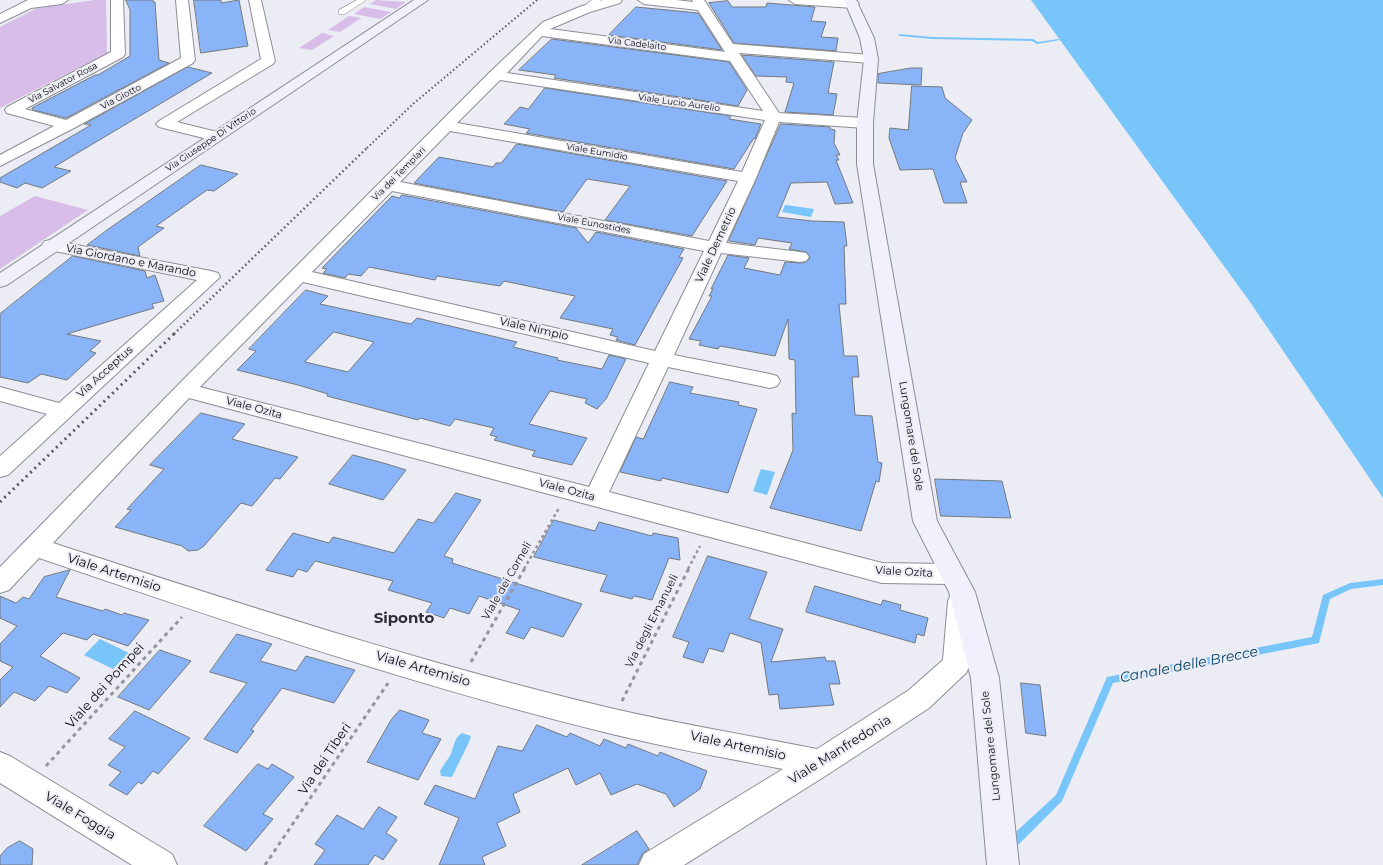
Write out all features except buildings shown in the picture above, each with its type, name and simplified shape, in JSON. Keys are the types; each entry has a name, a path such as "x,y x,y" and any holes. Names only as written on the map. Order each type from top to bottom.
{"street":[{"path":"4,14 34,2 62,0"},
{"name":"Via Salvator Rosa","path":"69,125 12,110 118,54 117,0"},
{"name":"Via Giotto","path":"0,161 188,60 182,0"},
{"path":"216,136 164,124 268,61 255,0"},
{"name":"Via Giuseppe Di Vittorio","path":"0,281 422,0"},
{"name":"Via dei Templari","path":"0,582 185,390 539,32 548,25 586,9 616,0"},
{"path":"644,0 701,4 774,117"},
{"path":"795,0 852,2"},
{"name":"Lungomare del Sole","path":"852,2 867,38 871,59 865,123 865,164 925,521 956,583 984,678 1003,865"},
{"name":"Via Cadelaito","path":"539,32 732,52 871,59"},
{"name":"Viale Lucio Aurelio","path":"495,75 774,117 865,123"},
{"name":"Viale Demetrio","path":"595,498 748,178 774,117"},
{"name":"Viale Eumidio","path":"446,126 748,178"},
{"name":"Viale Eunostides","path":"388,185 714,247 800,257"},
{"name":"Via Giordano e Marando","path":"52,245 211,277"},
{"name":"Viale Nimpio","path":"299,275 661,359 770,381"},
{"name":"Via Acceptus","path":"0,469 211,277"},
{"name":"Viale Ozita","path":"185,390 882,573 956,583"},
{"path":"0,394 62,411"},
{"name":"Viale Artemisio","path":"34,547 197,601 400,663 461,680 612,721 820,763"},
{"name":"Viale Manfredonia","path":"655,865 820,763 919,699 956,665 956,583"},
{"name":"Viale Foggia","path":"0,766 29,786 161,865"}],"lane":[{"path":"342,12 362,0"},
{"path":"586,9 597,0"}],"path":[{"name":"Viale dei Corneli","path":"461,680 569,490"},
{"name":"Via degli Emanueli","path":"612,721 708,528"},
{"name":"Viale dei Pompei","path":"29,786 197,601"},
{"name":"Via dei Tiberi","path":"265,865 400,663"}],"shaded area":[{"path":"95,0 106,0 107,53 0,108 0,27 37,8"},
{"path":"376,0 406,2 396,9 370,4"},
{"path":"364,7 391,12 380,19 354,14"},
{"path":"349,16 361,18 340,32 328,30"},
{"path":"322,33 334,36 312,50 299,48"},
{"path":"35,196 88,210 0,269 0,216"}],"water":[{"path":"1031,0 1383,0 1383,498 1250,302"},
{"path":"785,205 814,209 811,217 782,212"},
{"path":"761,469 775,472 767,495 753,491"},
{"path":"100,639 129,653 113,669 84,655"},
{"path":"462,733 471,736 452,777 441,776 440,771 451,754 456,740"}],"waterway":[{"path":"900,35 932,38 1033,40 1037,43 1058,40"},
{"name":"Canale delle Brecce","path":"1010,845 1059,798 1110,680 1316,640 1326,597 1350,586 1383,582"}],"railway":[{"path":"367,148 413,104 537,0"},
{"path":"174,334 368,147"},
{"path":"0,502 175,333"}],"district":[{"name":"Siponto","path":"404,619"}]}
